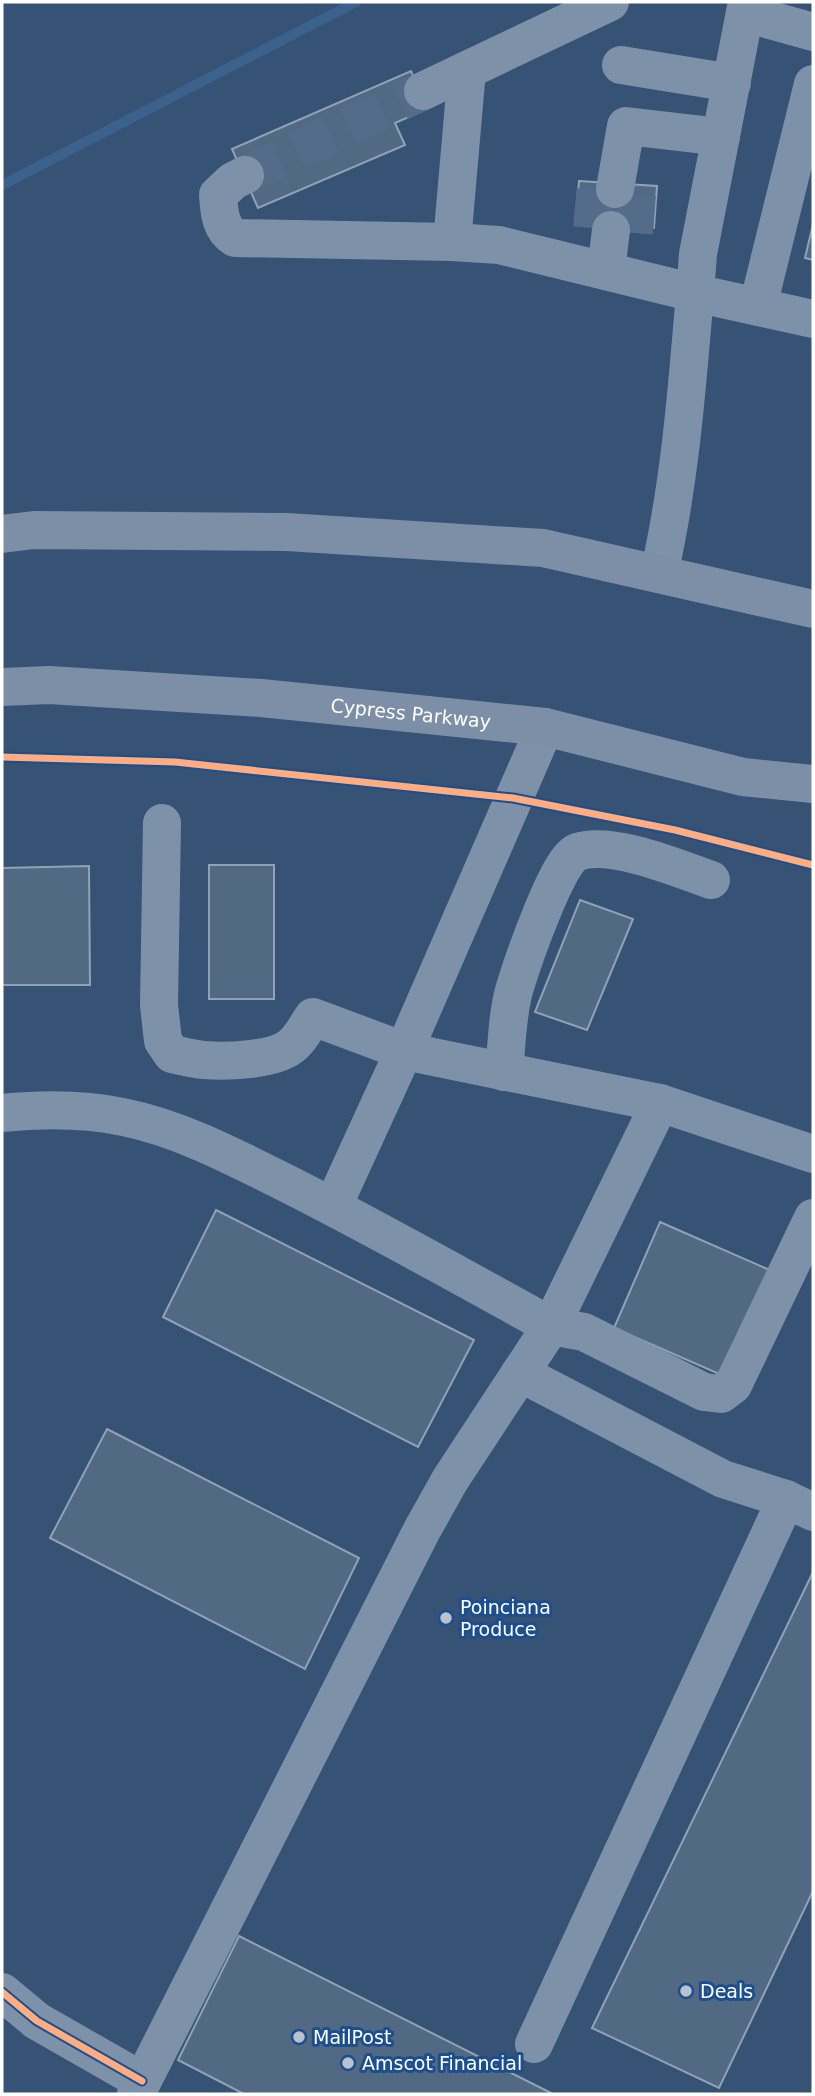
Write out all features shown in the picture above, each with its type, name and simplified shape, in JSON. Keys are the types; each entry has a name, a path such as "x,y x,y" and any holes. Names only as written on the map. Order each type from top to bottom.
{"main road":[{"path":"2,534 34,530 287,533 543,548 813,609"},
{"name":"Cypress Parkway","path":"2,687 49,685 261,698 545,727 743,777 813,784"}],"street":[{"path":"423,91 604,5"},
{"path":"659,575 673,510 686,405 698,254 746,8 813,32"},
{"path":"452,242 481,64"},
{"path":"621,65 732,83"},
{"path":"758,306 813,84"},
{"path":"616,189 626,126 721,137"},
{"path":"244,175 218,195 220,216 228,234 234,238 499,245 610,243 695,293 813,319"},
{"path":"772,254 801,227 813,177"},
{"path":"333,1206 404,1051 545,727"},
{"path":"162,823 159,1005 163,1041 172,1054 204,1060 250,1059 278,1054 299,1039 313,1017 404,1051 660,1103 813,1154"},
{"path":"504,1072 514,989 550,893 563,864 574,852 603,848 665,863 711,880"},
{"path":"2,1992 37,2021 139,2087 422,1530 450,1480 551,1326 660,1103"},
{"path":"2,1113 30,1110 79,1111 123,1117 165,1128 233,1157 333,1206 551,1326 584,1332 694,1388 713,1394 721,1394 733,1385 813,1218"},
{"path":"520,1373 723,1479 800,1506 534,2044"}],"building":[{"path":"411,71 427,109 395,123 405,145 258,208 232,149"},
{"path":"579,181 657,186 654,228 576,223"},
{"path":"813,224 813,260 805,258"},
{"path":"209,865 274,865 274,999 209,999"},
{"path":"89,866 90,985 2,985 2,868"},
{"path":"580,900 633,919 587,1030 535,1012"},
{"path":"216,1210 474,1340 418,1447 163,1317"},
{"path":"660,1222 772,1271 726,1377 614,1328"},
{"path":"107,1429 359,1558 305,1669 50,1538"},
{"path":"813,1572 813,1891 719,2088 592,2028"},
{"path":"239,1936 553,2094 244,2094 178,2060"}],"waterway":[{"path":"2,185 356,2"}],"tunnel":[{"path":"245,175 423,91"},
{"path":"592,228 596,186"},
{"path":"634,233 637,193"}],"cycle path":[{"path":"2,757 175,762 513,798 675,830 813,865"},
{"path":"2,1992 37,2021 142,2081"}],"place":[{"name":"Poinciana Produce","path":"446,1618"},
{"name":"Deals","path":"686,1991"},
{"name":"MailPost","path":"299,2037"},
{"name":"Amscot Financial","path":"348,2063"}]}
